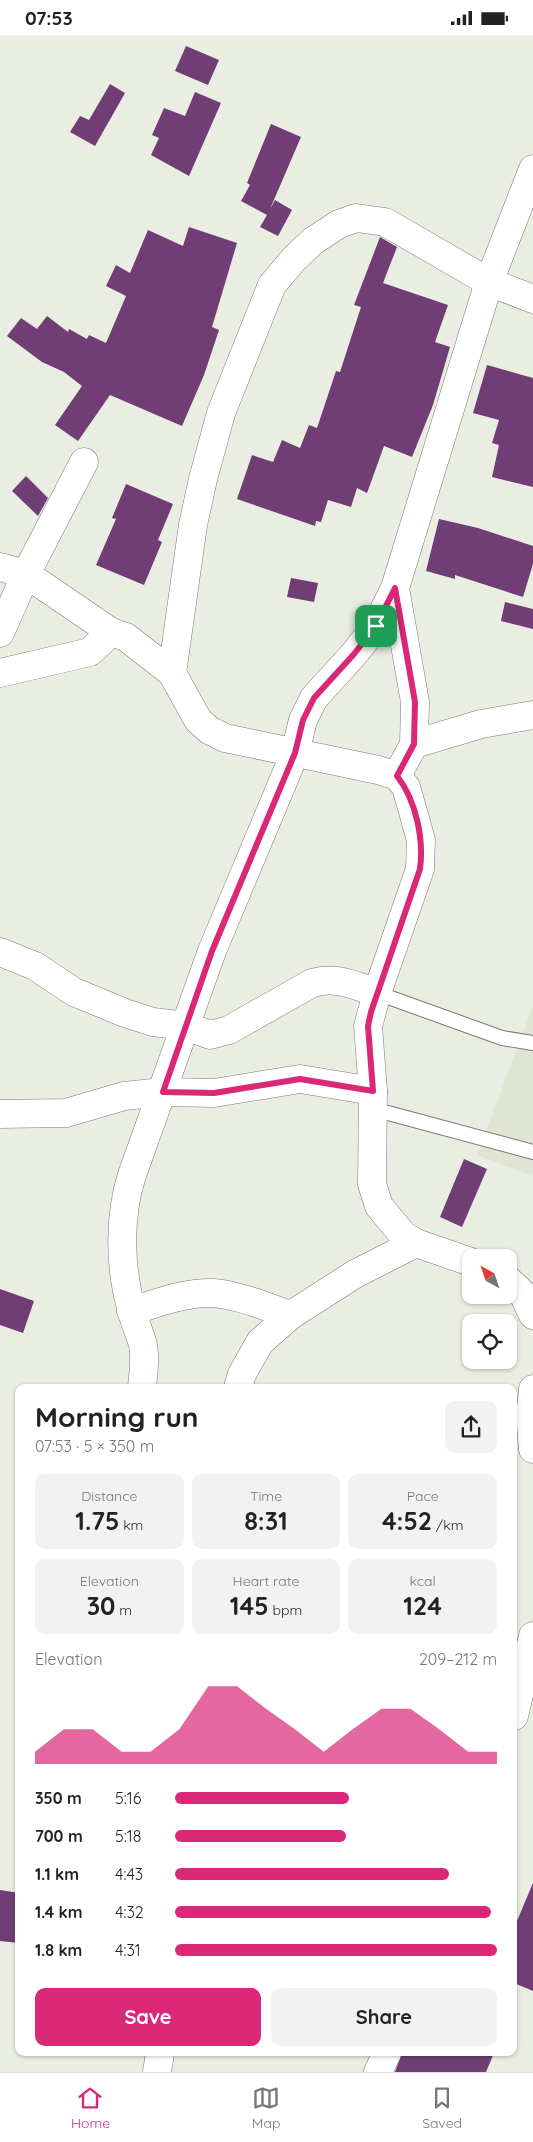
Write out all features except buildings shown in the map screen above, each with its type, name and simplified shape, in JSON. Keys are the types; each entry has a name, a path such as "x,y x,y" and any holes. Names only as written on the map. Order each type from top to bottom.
{"street":[{"path":"142,1384 145,1358 143,1345 132,1311 123,1261 124,1199 212,951 295,753 303,720 314,698 354,654 376,626 395,588 489,282 533,169"},
{"path":"172,673 183,582 203,479 221,413 272,285 313,241 339,224 356,218 385,222 489,282 533,299"},
{"path":"0,633 26,574 84,462"},
{"path":"0,567 26,574 111,632 126,637 172,673 191,710 209,730 225,738 378,770 397,776 406,787 422,840 422,854 420,869 377,993 368,1026 373,1100 372,1184 378,1206 403,1235 416,1243 462,1260"},
{"path":"395,588 415,702 414,744 397,776"},
{"path":"0,673 90,652 111,632"},
{"path":"414,744 481,725 533,715"},
{"path":"0,952 34,966 74,992 126,1013 153,1022 186,1026 204,1033 217,1035 312,983 324,980 342,980 377,993"},
{"path":"0,1114 66,1113 116,1098 163,1092 214,1093 300,1079 373,1100"},
{"path":"239,1384 242,1374 260,1342 291,1315 356,1274 416,1243"},
{"path":"518,1289 523,1294 533,1315"},
{"path":"132,1311 177,1297 196,1293 214,1293 234,1297 291,1315"},
{"path":"533,1389 530,1415 533,1449"},
{"path":"517,1703 533,1636"},
{"path":"157,2072 160,2056"},
{"path":"378,2072 385,2056"}],"lane":[{"path":"377,993 502,1038 533,1043"},
{"path":"373,1100 533,1152"}],"shaded area":[{"path":"533,1006 533,1176 477,1155"}],"route":[{"path":"395,588 415,702 414,744 397,776 406,787 422,840 422,854 420,869 377,993 368,1026 373,1091 315,1079 300,1079 214,1093 163,1092 212,951 295,753 303,720 314,698 354,654 376,626 395,588"}]}
